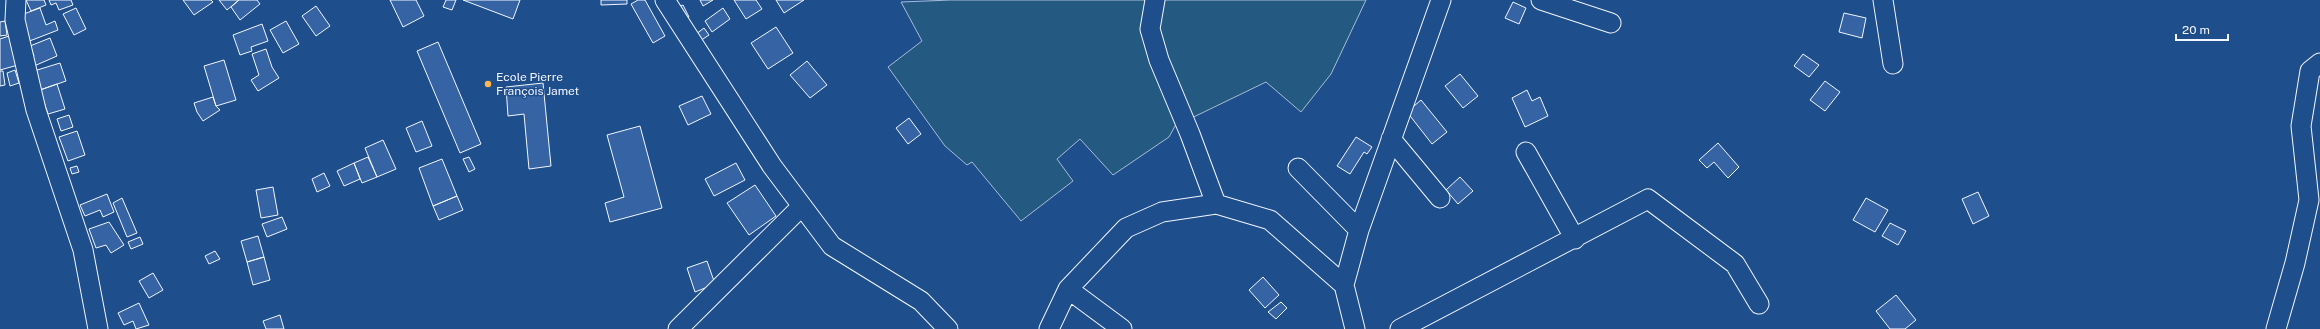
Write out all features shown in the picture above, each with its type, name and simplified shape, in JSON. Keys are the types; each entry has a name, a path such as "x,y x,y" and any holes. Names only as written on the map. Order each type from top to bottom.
{"street":[{"path":"16,0 15,20 36,110 83,250 98,329"},
{"path":"665,0 772,166 832,246 921,301 948,329"},
{"path":"1155,0 1150,29 1159,60 1190,134 1216,204"},
{"path":"1355,329 1344,285 1359,230 1440,0"},
{"path":"1542,0 1611,23"},
{"path":"1883,0 1893,64"},
{"path":"2276,329 2295,263 2309,200 2301,126 2310,71 2320,63"},
{"path":"1391,139 1440,198"},
{"path":"1526,152 1575,239"},
{"path":"1298,168 1359,230"},
{"path":"1400,329 1575,239 1648,199 1735,264 1759,304"},
{"path":"1049,329 1068,289 1126,228 1162,212 1216,204 1270,220 1344,285"},
{"path":"678,329 802,206"},
{"path":"1068,289 1122,329"}],"shaded area":[{"path":"951,0 1366,0 1331,74 1301,112 1266,82 1175,126 1169,137 1113,175 1080,139 1057,159 1073,181 1021,221 972,162 967,165 945,146 888,67 922,41 901,2"}],"building":[{"path":"26,0 44,0 46,5 31,11"},
{"path":"49,0 71,0 73,5 59,10 56,3 51,5"},
{"path":"183,0 211,0 213,2 194,15"},
{"path":"219,0 239,0 227,10"},
{"path":"239,0 257,0 260,4 240,20 231,7"},
{"path":"390,0 416,0 424,16 403,27"},
{"path":"446,0 456,0 452,10 443,7"},
{"path":"463,0 520,0 513,19"},
{"path":"601,0 627,0 627,4 601,5"},
{"path":"638,0 645,0 665,36 653,43 631,4"},
{"path":"700,0 713,0 703,6"},
{"path":"734,0 756,0 762,9 746,19"},
{"path":"776,0 804,0 784,13"},
{"path":"1513,2 1526,8 1519,24 1505,18"},
{"path":"683,5 689,17 682,21 676,8"},
{"path":"316,6 330,26 316,36 302,16"},
{"path":"40,8 46,25 55,21 58,30 27,42 21,15"},
{"path":"76,8 86,29 74,35 63,14"},
{"path":"723,8 730,19 712,32 705,21"},
{"path":"1844,13 1866,18 1862,38 1839,32"},
{"path":"5,21 7,35 0,36 0,22"},
{"path":"286,21 299,44 283,53 270,30"},
{"path":"262,24 268,41 251,47 252,51 240,55 233,35"},
{"path":"776,27 793,53 768,69 751,43"},
{"path":"704,28 709,35 697,43 692,37"},
{"path":"9,36 18,65 0,70 0,39"},
{"path":"50,38 57,56 34,66 31,57 34,56 30,46"},
{"path":"438,42 481,144 460,153 417,51"},
{"path":"266,49 272,67 279,78 258,91 251,80 259,75 252,54"},
{"path":"1803,54 1819,65 1809,77 1794,66"},
{"path":"224,60 236,100 216,106 204,66"},
{"path":"807,61 827,85 810,98 790,75"},
{"path":"60,63 66,81 40,90 34,71"},
{"path":"15,70 19,83 10,86 7,73"},
{"path":"0,71 3,71 5,85 0,86"},
{"path":"1460,74 1478,96 1463,108 1445,86"},
{"path":"1825,81 1840,92 1825,111 1810,100"},
{"path":"543,83 551,166 529,169 524,114 508,116 506,87"},
{"path":"57,84 65,109 48,114 40,90"},
{"path":"1527,90 1532,101 1540,97 1548,116 1525,127 1512,98"},
{"path":"702,96 711,114 688,125 679,106"},
{"path":"213,97 216,106 220,110 203,121 197,112 194,103"},
{"path":"1421,100 1447,132 1432,144 1407,112"},
{"path":"69,115 73,127 61,131 57,119"},
{"path":"909,118 921,134 908,144 896,128"},
{"path":"422,121 432,146 416,152 406,128"},
{"path":"640,126 662,208 610,222 605,203 624,197 607,135"},
{"path":"77,131 85,155 68,161 59,137"},
{"path":"1356,137 1372,147 1367,154 1364,152 1350,174 1337,166"},
{"path":"383,140 396,169 377,177 365,148"},
{"path":"1718,143 1739,167 1728,178 1714,162 1707,168 1699,160"},
{"path":"368,157 377,177 362,183 354,163"},
{"path":"469,157 475,169 469,172 463,159"},
{"path":"442,159 457,196 433,206 419,168"},
{"path":"354,163 360,179 344,186 337,171"},
{"path":"736,163 745,180 714,196 705,179"},
{"path":"77,166 79,172 72,174 70,168"},
{"path":"324,173 330,186 317,192 312,179"},
{"path":"1460,177 1473,191 1458,204 1446,190"},
{"path":"755,185 776,216 749,235 727,203"},
{"path":"273,187 278,215 261,218 256,190"},
{"path":"1978,192 1989,216 1973,224 1962,199"},
{"path":"107,194 114,212 103,217 100,210 85,216 80,205"},
{"path":"457,196 463,210 439,220 433,206"},
{"path":"122,198 137,233 127,237 113,203"},
{"path":"1866,198 1888,210 1875,232 1853,220"},
{"path":"282,217 287,229 267,237 262,224"},
{"path":"109,222 124,245 111,253 106,245 96,248 89,229"},
{"path":"1890,223 1906,231 1898,245 1882,236"},
{"path":"258,236 264,257 247,262 241,241"},
{"path":"140,237 143,244 131,249 128,242"},
{"path":"215,251 220,259 209,264 205,256"},
{"path":"264,257 270,280 253,285 247,262"},
{"path":"707,261 715,284 695,292 687,268"},
{"path":"153,273 163,290 149,298 139,281"},
{"path":"1263,277 1279,295 1265,308 1249,290"},
{"path":"1896,295 1916,320 1905,329 1890,329 1876,311"},
{"path":"1281,302 1287,308 1276,319 1268,312"},
{"path":"139,303 149,325 136,329 133,321 124,325 118,313"},
{"path":"280,315 284,329 266,329 263,321"}],"place":[{"name":"Ecole Pierre François Jamet","path":"488,84"}]}
